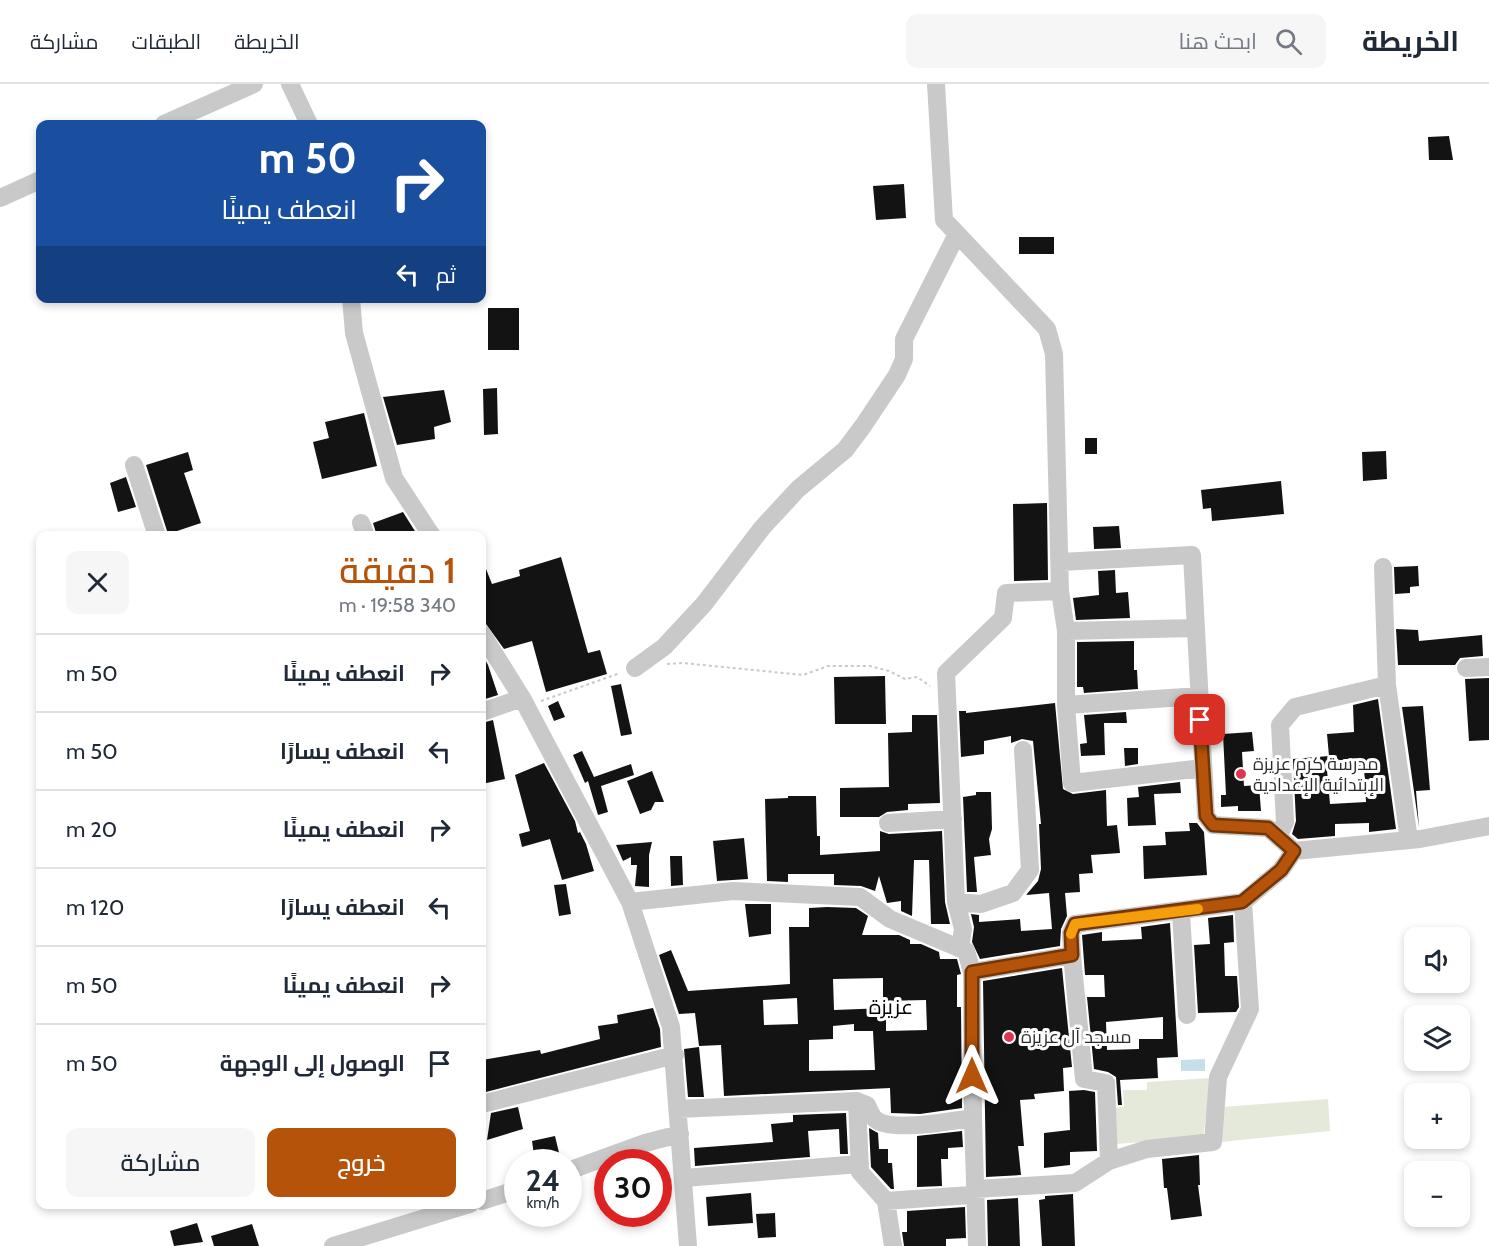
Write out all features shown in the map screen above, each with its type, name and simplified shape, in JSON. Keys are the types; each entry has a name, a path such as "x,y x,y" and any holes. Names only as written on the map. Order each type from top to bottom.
{"street":[{"path":"173,120 254,84"},
{"path":"290,84 307,120"},
{"path":"936,84 944,220 1047,329 1054,354 1061,562 1059,591 1066,632 1066,705 1072,783 1203,768"},
{"path":"0,198 36,182"},
{"path":"635,668 664,647 704,604 762,528 798,489 845,450 863,426 897,375 904,360 904,339 957,234"},
{"path":"351,303 354,333 394,478 429,531"},
{"path":"134,465 155,531"},
{"path":"1061,562 1192,555 1206,816 1213,825 1268,828 1294,851 1408,840 1489,826"},
{"path":"1383,567 1387,685 1408,840"},
{"path":"960,948 963,929 956,902 946,673 1003,618 1006,593 1059,591"},
{"path":"1066,632 1196,628"},
{"path":"486,640 524,702 630,902 671,1027 675,1055 688,1246"},
{"path":"1466,668 1489,667"},
{"path":"1278,837 1285,822 1280,725 1295,708 1387,685"},
{"path":"1066,705 1199,696"},
{"path":"486,711 524,702"},
{"path":"956,902 981,904 1013,893 1030,870 1023,750"},
{"path":"888,824 953,819"},
{"path":"1109,1161 1106,1083 1084,1079 1072,955 1071,933 1075,924 1181,912 1242,902 1281,870 1294,851"},
{"path":"630,902 733,891 861,897 890,919 966,951 972,972 977,1246"},
{"path":"886,1201 970,1195 975,1189 1075,1182 1109,1161 1147,1149 1213,1142 1218,1077 1250,1009 1242,902"},
{"path":"1181,912 1187,1015"},
{"path":"972,972 1072,955"},
{"path":"486,1103 675,1055"},
{"path":"678,1109 857,1101 867,1105 874,1119 885,1125 939,1124 973,1118"},
{"path":"857,1101 860,1172 886,1201 893,1246"},
{"path":"582,1166 645,1143 681,1134"},
{"path":"684,1178 860,1164"},
{"path":"486,1200 504,1194"},
{"path":"333,1246 454,1209"}],"path":[{"path":"664,665 683,663 803,675 828,666 870,666 905,679 917,677 927,683 948,706"},
{"path":"524,702 635,668"}],"shaded area":[{"path":"1211,1078 1203,1138 1114,1144 1113,1108 1124,1107 1123,1090 1147,1090 1147,1082"},
{"path":"1328,1099 1330,1131 1221,1142 1222,1107"}],"water":[{"path":"1205,1059 1205,1071 1181,1071 1181,1060"}],"building":[{"path":"1449,136 1453,160 1429,160 1428,137"},
{"path":"904,184 906,218 876,220 873,186"},
{"path":"1019,237 1054,237 1054,254 1019,254"},
{"path":"488,308 519,308 519,350 488,350"},
{"path":"497,388 498,434 484,435 483,389"},
{"path":"444,390 451,422 434,427 435,439 397,445 383,397"},
{"path":"364,413 377,466 322,479 313,442 329,438 325,422"},
{"path":"1085,438 1097,438 1097,454 1085,454"},
{"path":"1386,451 1387,479 1363,481 1362,452"},
{"path":"188,452 193,470 184,473 201,523 177,531 167,531 146,465"},
{"path":"126,477 136,507 118,512 110,483"},
{"path":"1281,481 1284,514 1212,521 1211,508 1203,509 1201,490"},
{"path":"1047,503 1048,580 1014,581 1013,504"},
{"path":"403,512 415,531 375,531 373,523"},
{"path":"1119,526 1121,548 1094,549 1093,527"},
{"path":"561,557 588,653 600,650 607,674 546,692 532,641 504,649 486,624 486,569 492,584 520,576 519,570"},
{"path":"1418,566 1419,586 1410,587 1410,593 1395,594 1394,567"},
{"path":"1115,570 1116,593 1128,592 1130,618 1076,620 1073,598 1099,595 1098,571"},
{"path":"1396,629 1418,630 1419,641 1482,635 1483,656 1460,658 1455,665 1398,665"},
{"path":"1134,641 1134,670 1137,670 1138,689 1084,693 1083,687 1077,687 1077,642"},
{"path":"486,661 488,665 498,695 486,699"},
{"path":"885,676 886,724 835,724 834,677"},
{"path":"1489,678 1489,740 1469,741 1465,679"},
{"path":"621,684 632,734 621,736 611,686"},
{"path":"1378,699 1396,829 1369,832 1369,823 1335,824 1335,836 1298,839 1292,834 1296,821 1293,759 1329,756 1327,734 1354,732 1353,705","holes":["1364,767 1366,802 1330,804 1327,770"]},
{"path":"558,701 565,717 554,721 548,706"},
{"path":"1055,703 1063,789 1073,794 1106,790 1107,826 1117,825 1120,853 1091,855 1093,873 1079,874 1080,892 1065,893 1067,916 1061,929 1060,946 980,959 972,942 974,927 971,914 979,915 979,922 1020,919 1021,931 1052,929 1049,893 1026,895 1038,881 1041,869 1039,824 1041,824 1033,741 1022,739 1011,743 1011,736 984,741 984,754 961,757 959,711 966,711 966,713"},
{"path":"1423,706 1430,790 1416,791 1419,827 1402,707"},
{"path":"1126,712 1127,723 1104,723 1105,755 1081,756 1080,744 1087,743 1084,715"},
{"path":"912,715 937,715 940,803 908,804 908,810 887,812 879,817 840,817 840,788 889,787 888,733 912,732"},
{"path":"493,720 505,779 486,783 486,722"},
{"path":"1252,732 1254,751 1242,752 1244,786 1259,785 1261,811 1238,811 1238,806 1221,807 1221,795 1226,795 1223,734"},
{"path":"1124,748 1138,748 1138,764 1125,766"},
{"path":"582,751 594,777 631,764 634,775 601,786 608,812 598,815 588,781 585,783 573,755"},
{"path":"544,763 575,821 578,833 580,832 586,844 594,871 562,880 550,839 522,847 519,834 530,831 515,775"},
{"path":"652,771 664,802 655,802 651,810 640,814 627,781"},
{"path":"1180,782 1181,793 1154,794 1156,825 1128,826 1127,798 1139,797 1138,787"},
{"path":"976,792 991,792 992,829 989,839 991,855 974,857 977,892 967,892 963,797 976,795"},
{"path":"788,796 816,796 820,855 880,851 880,831 889,834 942,831 945,902 950,924 931,924 929,860 914,860 912,916 901,911 901,901 887,903 879,876 875,891 861,886 834,885 834,874 788,874 788,882 767,881 765,799 788,798"},
{"path":"1189,823 1197,823 1204,832 1207,875 1144,879 1143,846 1166,845 1165,832 1190,831"},
{"path":"744,838 748,879 717,881 713,841"},
{"path":"652,842 649,855 649,887 635,886 637,865 631,865 631,857 623,861 616,845"},
{"path":"670,856 682,856 683,885 671,886"},
{"path":"566,884 571,914 559,916 554,885"},
{"path":"745,904 771,904 771,934 749,937"},
{"path":"809,908 856,908 868,916 862,935 899,935 910,940 910,944 921,944 939,952 940,959 957,959 961,974 957,975 957,1007 961,1007 962,1108 920,1114 891,1113 890,1088 724,1096 721,1045 699,1046 695,1013 679,1014 659,955 671,950 688,991 790,984 789,927 809,927","holes":["883,978 883,1001 926,1000 927,1030 886,1031 886,1008 834,1010 833,979","797,998 798,1024 764,1025 763,1000","854,1024 854,1031 873,1031 875,1070 809,1071 809,1040 833,1039 833,1026"]},
{"path":"1233,915 1234,942 1224,943 1225,976 1237,976 1239,1007 1236,1012 1198,1013 1194,945 1210,944 1208,918"},
{"path":"1170,923 1178,1057 1157,1058 1158,1078 1120,1080 1122,1105 1118,1105 1116,1077 1108,1072 1094,1069 1087,997 1105,997 1104,975 1085,975 1082,935 1102,932 1102,941 1142,939 1141,927","holes":["1163,1017 1163,1039 1139,1039 1139,1049 1107,1050 1106,1022"]},
{"path":"1062,968 1072,1067 1063,1068 1064,1091 1034,1094 1035,1099 1020,1100 1024,1146 1018,1146 1021,1175 986,1177 983,981"},
{"path":"653,1008 660,1029 661,1047 486,1092 486,1059 540,1050 541,1054 600,1039 598,1026 618,1023 617,1015"},
{"path":"699,1047 704,1097 688,1097 684,1049"},
{"path":"1069,1091 1095,1092 1097,1151 1070,1152 1070,1165 1044,1168 1044,1133 1070,1130"},
{"path":"518,1107 523,1129 487,1140 491,1113"},
{"path":"846,1113 848,1154 840,1154 839,1129 808,1131 810,1157 695,1166 694,1148 773,1142 771,1124 793,1122 793,1115"},
{"path":"869,1128 878,1133 879,1149 888,1149 888,1163 892,1163 894,1189 891,1189 871,1167"},
{"path":"962,1131 963,1147 948,1148 948,1159 941,1159 942,1186 917,1187 917,1136"},
{"path":"555,1136 558,1149 533,1149 532,1141"},
{"path":"1199,1155 1200,1185 1198,1185 1202,1216 1171,1220 1167,1188 1164,1188 1162,1159"},
{"path":"751,1193 753,1223 708,1226 706,1197"},
{"path":"1073,1194 1075,1246 1042,1246 1039,1200 1045,1199 1045,1196"},
{"path":"1018,1198 1020,1246 988,1246 987,1200"},
{"path":"965,1207 966,1238 946,1239 946,1246 904,1246 902,1232 907,1232 907,1211"},
{"path":"775,1213 776,1237 758,1238 756,1214"},
{"path":"197,1223 203,1242 174,1246 170,1231"},
{"path":"252,1224 259,1246 214,1246 211,1236"}],"slow traffic":[{"path":"1071,934 1075,924 1198,909"}],"place":[{"name":"مدرسة كرم عزيزة الإبتدائية الإعدادية","path":"1241,774"},
{"name":"مسجد آل عزيزة","path":"1009,1037"}],"district":[{"name":"عزيزة","path":"891,1006"}],"route":[{"path":"972,1076 972,972 1072,955 1071,933 1075,924 1181,912 1242,902 1281,870 1294,851 1268,828 1213,825 1206,816 1200,720"}]}
